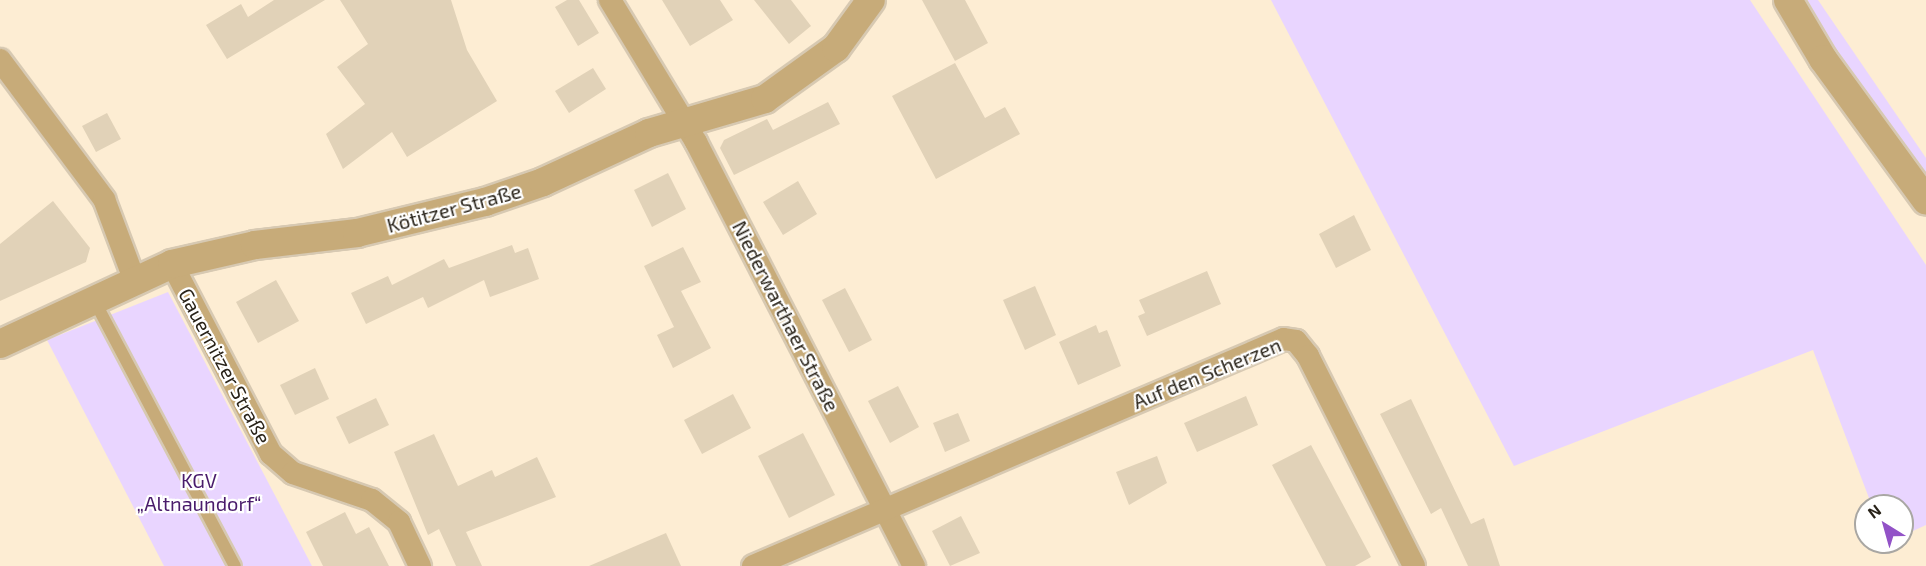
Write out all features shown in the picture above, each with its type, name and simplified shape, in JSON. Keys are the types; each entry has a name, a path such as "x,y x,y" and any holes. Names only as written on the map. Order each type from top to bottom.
{"street":[{"name":"Niederwarthaer Straße","path":"610,0 685,123 914,566"},
{"name":"Kötitzer Straße","path":"0,344 134,279 172,264 435,216 543,182 649,133 765,99 791,83 836,48 871,0"},
{"path":"1788,0 1823,59 1926,200"},
{"path":"0,60 104,199 134,279"},
{"name":"Gauernitzer Straße","path":"172,264 271,454 293,473 372,500 399,522 420,566"},
{"name":"Auf den Scherzen","path":"885,510 1284,339 1296,341 1308,356 1414,566"},
{"path":"753,566 885,510"}],"lane":[{"path":"94,299 235,566"}],"green space":[{"path":"1271,0 1750,0 1926,265 1926,525 1914,530 1914,494 1867,494 1813,350 1514,466"},
{"path":"1807,0 1818,0 1926,158 1926,174 1845,68"},
{"name":"KGV „Altnaundorf“","path":"168,292 312,566 164,566 47,340"}],"building":[{"path":"274,0 325,0 227,59 206,25 241,4 248,17"},
{"path":"340,0 451,0 467,50 497,101 407,157 392,132 343,169 326,134 365,104 337,67 368,44"},
{"path":"567,0 579,0 599,33 578,46 555,7"},
{"path":"662,0 720,0 733,20 690,46"},
{"path":"754,0 791,0 811,26 789,44"},
{"path":"922,0 965,0 988,43 955,61"},
{"path":"955,63 985,118 1005,107 1020,134 936,179 892,96"},
{"path":"593,68 606,89 569,113 555,91"},
{"path":"828,102 840,124 734,175 720,148 724,140 767,119 773,130"},
{"path":"107,113 121,139 96,152 82,126"},
{"path":"668,173 686,209 652,227 634,190"},
{"path":"798,181 817,214 783,235 763,202"},
{"path":"53,201 90,248 86,262 0,301 0,244"},
{"path":"1354,215 1371,250 1336,268 1319,234"},
{"path":"512,245 515,253 528,248 539,279 490,297 484,280 428,308 423,297 366,324 351,293 388,276 392,285 444,259 449,268"},
{"path":"683,247 701,282 681,291 711,348 673,368 657,335 674,327 644,266"},
{"path":"1207,271 1221,304 1147,336 1138,316 1145,313 1139,300"},
{"path":"276,280 299,321 258,343 236,302"},
{"path":"1035,286 1056,335 1025,350 1003,300"},
{"path":"845,288 872,340 849,352 822,300"},
{"path":"1096,325 1099,333 1107,330 1121,366 1078,385 1059,342"},
{"path":"315,368 329,399 295,415 280,385"},
{"path":"898,386 919,427 890,443 868,401"},
{"path":"733,394 751,428 702,454 684,420"},
{"path":"1246,396 1258,425 1197,452 1184,423"},
{"path":"376,398 389,425 349,444 336,417"},
{"path":"1411,399 1471,524 1484,518 1500,566 1468,566 1441,508 1431,514 1380,414"},
{"path":"958,413 970,441 945,452 933,423"},
{"path":"803,433 835,495 789,518 758,456"},
{"path":"434,434 458,486 492,470 495,477 537,457 556,497 466,532 482,566 456,566 439,529 428,535 394,452"},
{"path":"1311,445 1371,557 1355,566 1326,566 1272,465"},
{"path":"1157,456 1167,483 1129,505 1116,472"},
{"path":"345,512 356,534 369,527 389,566 323,566 306,532"},
{"path":"961,516 980,553 950,566 932,531"},
{"path":"666,533 681,566 589,566"}]}
